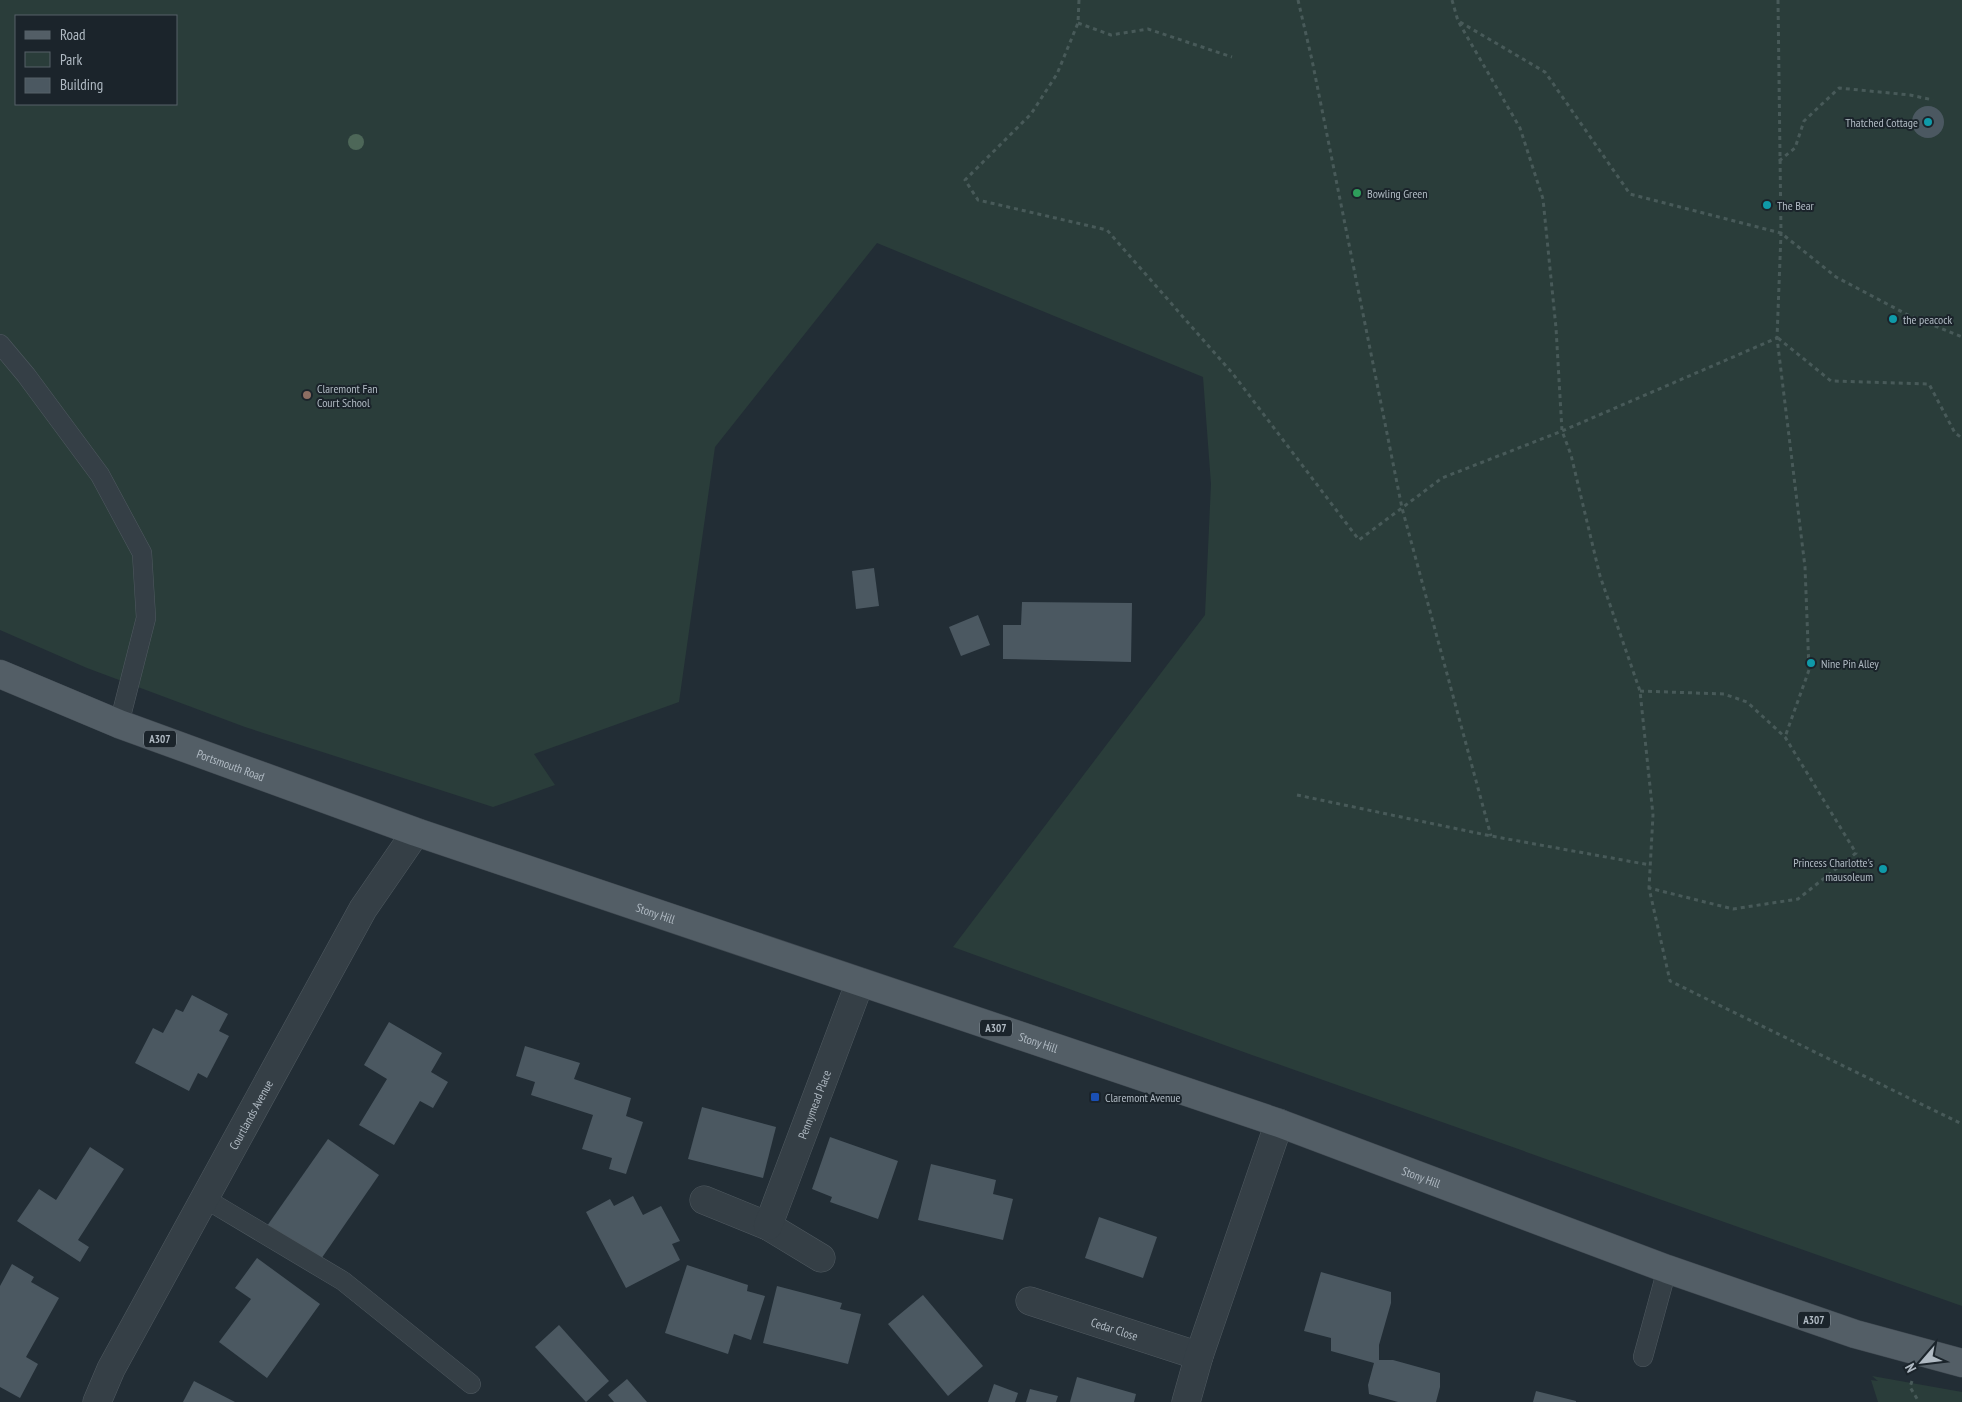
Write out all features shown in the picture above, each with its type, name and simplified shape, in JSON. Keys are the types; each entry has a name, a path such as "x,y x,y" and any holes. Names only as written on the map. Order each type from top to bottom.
{"main road":[{"name":"Portsmouth Road","path":"0,674 119,724 322,798"},
{"name":"Stony Hill","path":"322,798 416,832 1279,1123 1667,1269 1855,1334 1962,1363"}],"street":[{"name":"Courtlands Avenue","path":"97,1402 111,1369 363,908 416,832"},
{"name":"Pennymead Place","path":"768,1226 860,982"},
{"path":"1186,1402 1198,1356 1279,1123"},
{"path":"704,1200 768,1226 821,1258"},
{"name":"Cedar Close","path":"1030,1301 1198,1356"}],"lane":[{"path":"0,344 26,374 100,475 142,553 146,618 119,724"},
{"path":"204,1198 343,1281 471,1384"},
{"path":"1643,1357 1667,1269"}],"path":[{"path":"1079,0 1078,23 1057,74 1031,114 966,180 978,200 1107,230 1233,374 1359,540 1442,478 1562,431 1777,338"},
{"path":"1298,0 1314,70 1402,508 1491,836"},
{"path":"1452,0 1458,21 1520,128 1544,199 1556,328 1562,431 1571,455 1600,576 1640,691 1654,816 1649,888 1670,980 1962,1124"},
{"path":"1778,0 1781,233 1777,338 1805,567 1810,670 1785,737"},
{"path":"1458,21 1545,72 1630,194 1781,233 1836,277 1908,315 1962,337"},
{"path":"1078,23 1111,35 1148,29 1232,57"},
{"path":"1779,161 1795,148 1804,121 1839,88 1910,95 1933,100"},
{"path":"1777,338 1831,381 1929,384 1955,433 1962,438"},
{"path":"1640,691 1724,694 1747,702 1785,737 1856,853 1798,899 1733,909 1649,888"},
{"path":"1297,795 1491,836 1650,864"}],"green space":[{"path":"0,0 1962,0 1962,1306 1252,1055 953,947 1205,615 1211,484 1203,377 877,243 715,447 679,702 534,754 555,785 493,807 245,727 87,668 0,630"},
{"path":"1872,1376 1962,1392 1962,1402 1878,1402 1871,1380 1878,1381"}],"building":[{"name":"Thatched Cottage","path":"1928,106 1934,107 1939,111 1943,116 1943,128 1939,133 1934,137 1928,138 1922,137 1917,133 1913,128 1912,122 1913,116 1917,111 1922,107"},
{"path":"874,568 879,606 856,609 852,571"},
{"path":"1022,602 1132,603 1131,662 1003,659 1003,625 1021,625"},
{"path":"978,615 990,645 961,656 949,627"},
{"path":"192,995 228,1014 219,1031 229,1036 207,1078 198,1073 189,1091 135,1063 153,1028 163,1033 176,1009 183,1012"},
{"path":"389,1022 442,1053 431,1072 448,1082 433,1108 420,1101 394,1145 359,1125 387,1079 364,1065"},
{"path":"525,1046 580,1063 574,1079 631,1098 626,1116 643,1122 626,1174 609,1169 612,1158 582,1149 593,1115 531,1095 535,1082 516,1076"},
{"path":"702,1107 776,1127 763,1178 688,1159"},
{"path":"830,1137 898,1161 878,1219 830,1202 832,1197 812,1189"},
{"path":"328,1139 379,1175 319,1262 267,1226"},
{"path":"90,1147 124,1169 78,1240 89,1247 80,1262 17,1221 39,1189 56,1200"},
{"path":"931,1164 996,1180 993,1194 1013,1199 1003,1240 918,1220"},
{"path":"633,1196 643,1215 661,1206 680,1241 672,1244 680,1260 626,1288 586,1212 610,1199 614,1206"},
{"path":"1099,1217 1157,1237 1143,1278 1085,1258"},
{"path":"257,1258 320,1304 267,1378 219,1342 251,1299 235,1288"},
{"path":"12,1264 34,1277 31,1282 59,1298 26,1357 38,1364 20,1398 0,1387 0,1286"},
{"path":"687,1265 748,1285 747,1291 765,1296 751,1340 734,1334 728,1354 665,1333"},
{"path":"1321,1272 1391,1292 1391,1303 1379,1345 1379,1360 1393,1360 1440,1373 1440,1387 1436,1402 1398,1402 1369,1394 1368,1385 1374,1363 1331,1351 1331,1338 1304,1331"},
{"path":"777,1286 842,1303 840,1309 861,1314 848,1364 763,1343"},
{"path":"923,1295 983,1366 948,1396 888,1324"},
{"path":"559,1325 609,1381 586,1402 535,1347"},
{"path":"1077,1377 1136,1394 1134,1402 1070,1402"},
{"path":"627,1379 647,1402 614,1402 608,1395"},
{"path":"194,1381 235,1402 183,1402"},
{"path":"994,1384 1018,1393 1015,1402 988,1402"},
{"path":"1030,1389 1058,1396 1056,1402 1026,1402"},
{"path":"1536,1391 1576,1401 1576,1402 1533,1402"}],"place":[{"name":"Thatched Cottage","path":"1928,122"},
{"name":"Bowling Green","path":"1357,193"},
{"name":"The Bear","path":"1767,205"},
{"name":"the peacock","path":"1893,319"},
{"name":"Claremont Fan Court School","path":"307,395"},
{"name":"Nine Pin Alley","path":"1811,663"},
{"name":"Princess Charlotte's mausoleum","path":"1883,869"},
{"name":"Claremont Avenue","path":"1095,1097"}]}
